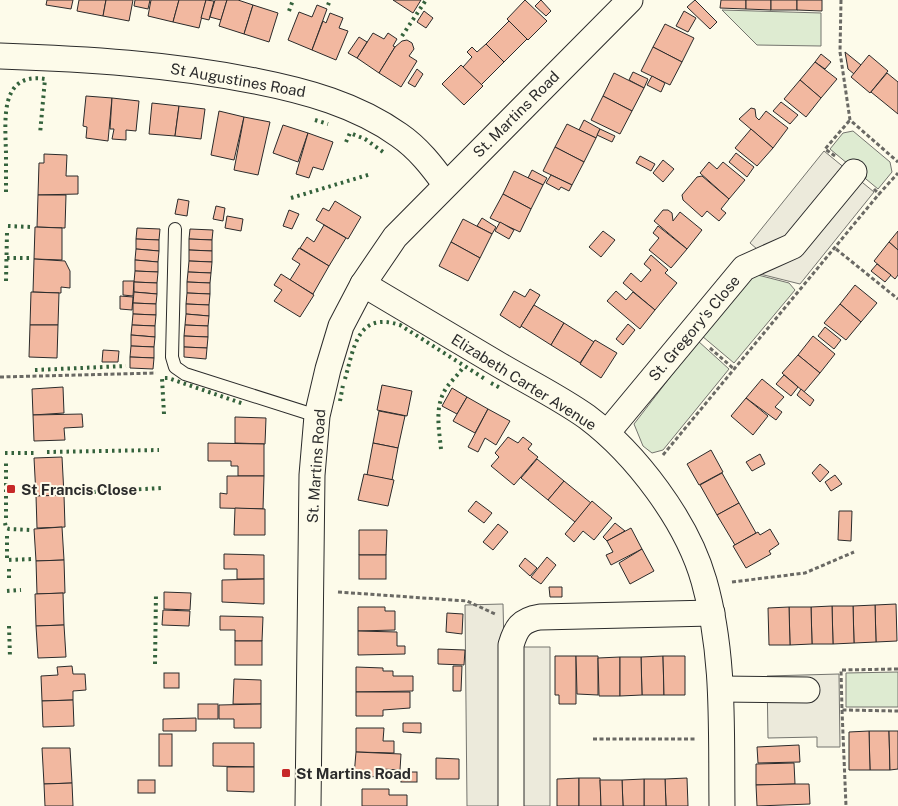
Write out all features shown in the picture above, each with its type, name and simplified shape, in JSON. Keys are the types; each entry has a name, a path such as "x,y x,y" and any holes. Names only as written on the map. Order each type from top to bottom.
{"street":[{"name":"St. Martins Road","path":"308,806 312,475 317,416 341,326 363,284 395,237 445,184 630,0"},
{"name":"St Augustines Road","path":"0,56 120,61 217,73 314,94 374,118 401,135 423,156 445,184"},
{"name":"St. Gregory's Close","path":"606,434 744,268 793,246 854,172"},
{"name":"Elizabeth Carter Avenue","path":"363,284 586,417 606,434 646,476 689,544 705,585 712,613 721,689 722,806"},
{"path":"511,806 511,645 519,625 527,619 540,617 712,613"},
{"path":"721,689 807,690"}],"lane":[{"path":"175,229 172,357 175,367 186,374 317,416"}],"path":[{"path":"841,0 840,52 850,120 898,162"},
{"path":"646,476 879,194"},
{"path":"836,248 898,298"},
{"path":"0,377 158,373 175,367"},
{"path":"705,585 805,573 854,552"},
{"path":"311,590 467,600 519,625"},
{"path":"846,806 842,670 898,669"},
{"path":"842,710 898,710"},
{"path":"594,739 721,738"}],"green space":[{"path":"722,10 821,13 821,46 757,45"},
{"path":"853,131 890,162 892,172 878,189 830,149 843,133"},
{"path":"754,274 789,283 795,290 734,363 702,336"},
{"path":"698,341 729,369 663,450 652,453 643,446 634,424"},
{"path":"898,672 898,707 846,707 846,673"}],"shaded area":[{"path":"824,151 874,192 800,284 760,274 764,255 750,243"},
{"path":"503,604 504,647 550,647 550,806 467,806 465,605"},
{"path":"839,674 840,747 817,747 817,737 768,738 767,676"}],"building":[{"path":"47,0 73,0 71,9 46,5"},
{"path":"79,0 106,0 103,16 77,11"},
{"path":"106,0 133,0 129,21 103,16"},
{"path":"135,0 150,0 148,9 134,6"},
{"path":"151,0 179,0 173,22 148,16"},
{"path":"179,0 206,0 199,28 173,22"},
{"path":"206,0 214,1 209,20 201,18"},
{"path":"215,0 227,0 221,20 210,17"},
{"path":"227,0 238,0 253,5 244,34 219,26"},
{"path":"393,0 421,0 413,13"},
{"path":"525,0 547,21 528,40 507,19"},
{"path":"541,0 551,11 546,16 535,6"},
{"path":"695,0 717,22 710,29 687,7"},
{"path":"721,0 746,0 746,9 720,8"},
{"path":"746,0 771,0 771,10 746,9"},
{"path":"771,0 797,0 797,10 771,10"},
{"path":"797,0 822,0 822,11 797,10"},
{"path":"253,5 278,13 269,42 244,34"},
{"path":"317,5 327,9 312,50 288,40 299,12 312,17"},
{"path":"424,11 433,18 426,28 417,22"},
{"path":"684,11 696,18 688,32 676,26"},
{"path":"330,13 343,18 339,28 348,31 336,60 312,50 323,21 326,23"},
{"path":"509,21 527,39 504,62 486,44"},
{"path":"665,24 694,38 682,62 653,47"},
{"path":"373,33 384,39 388,33 397,39 393,46 395,47 379,73 357,58"},
{"path":"359,37 367,42 357,58 348,53"},
{"path":"407,40 412,43 414,49 409,56 417,61 401,87 379,73 395,47 402,41"},
{"path":"486,44 504,62 481,85 463,67 472,57 467,52 472,47 477,52"},
{"path":"653,47 682,62 670,85 641,71"},
{"path":"845,52 861,65 854,74 848,69"},
{"path":"821,54 831,62 825,69 815,62"},
{"path":"869,55 888,71 870,93 851,77"},
{"path":"815,62 837,79 821,98 800,80"},
{"path":"461,65 483,86 464,105 442,84"},
{"path":"417,69 423,74 415,87 408,83"},
{"path":"633,72 648,79 644,88 629,80"},
{"path":"614,73 644,88 632,111 603,96"},
{"path":"887,73 898,82 898,114 871,92"},
{"path":"652,76 665,83 661,92 647,85"},
{"path":"800,80 821,98 806,117 784,99"},
{"path":"86,96 112,98 108,141 86,138 87,127 83,126"},
{"path":"603,96 632,111 620,134 591,120"},
{"path":"112,98 139,101 136,131 126,130 126,140 112,139 114,129 110,129"},
{"path":"781,102 798,115 790,124 773,111"},
{"path":"152,103 179,106 175,136 149,134"},
{"path":"179,106 205,109 201,139 175,136"},
{"path":"751,108 755,109 756,117 759,120 766,111 788,128 773,148 739,119"},
{"path":"219,111 244,117 234,160 211,155"},
{"path":"244,117 270,122 258,175 234,170"},
{"path":"584,120 600,129 596,138 579,130"},
{"path":"567,124 596,138 584,162 555,147"},
{"path":"283,125 308,133 298,162 273,153"},
{"path":"600,129 615,136 612,142 597,135"},
{"path":"751,129 773,148 757,166 735,148"},
{"path":"308,133 333,142 323,170 313,167 309,178 296,174"},
{"path":"555,147 584,162 572,185 543,171"},
{"path":"736,153 754,167 747,177 729,162"},
{"path":"44,154 67,155 66,176 78,176 78,194 38,195 39,163 44,163"},
{"path":"640,156 655,164 651,171 636,163"},
{"path":"663,160 674,169 663,182 653,173"},
{"path":"709,162 717,169 723,162 745,180 729,199 700,173"},
{"path":"532,170 547,178 543,185 528,178"},
{"path":"514,171 543,185 531,209 503,194"},
{"path":"551,175 572,185 569,191 561,187 559,190 546,183"},
{"path":"702,176 729,199 721,209 726,213 719,221 707,211 702,217 683,200 682,195 697,177"},
{"path":"503,194 531,209 520,232 490,218"},
{"path":"38,195 66,195 65,228 37,227"},
{"path":"178,199 189,201 187,216 175,214"},
{"path":"335,201 361,217 348,239 316,220 323,208 329,211"},
{"path":"216,206 225,208 223,221 213,219"},
{"path":"289,210 299,214 292,229 283,226"},
{"path":"663,210 668,210 672,213 673,221 680,212 702,230 687,249 654,221"},
{"path":"227,216 243,219 241,231 225,228"},
{"path":"482,218 496,227 492,234 477,226"},
{"path":"463,219 492,234 480,258 451,242"},
{"path":"500,222 514,230 509,239 495,231"},
{"path":"324,225 346,238 329,266 300,248 307,237 314,242"},
{"path":"658,226 687,249 671,268 649,250 659,238 653,233"},
{"path":"35,227 62,228 62,260 34,259"},
{"path":"137,228 160,229 159,240 136,239"},
{"path":"190,229 213,230 212,240 189,239"},
{"path":"603,231 615,240 601,257 589,247"},
{"path":"898,231 898,250 889,242"},
{"path":"136,239 159,240 159,251 136,249"},
{"path":"189,239 212,240 212,251 189,250"},
{"path":"451,242 480,258 468,281 439,266"},
{"path":"889,242 898,250 898,275 895,279 874,261"},
{"path":"299,248 329,266 313,294 290,280 300,264 292,259"},
{"path":"136,249 159,251 158,262 135,260"},
{"path":"189,250 212,251 212,262 189,261"},
{"path":"651,255 668,270 665,273 677,283 655,310 623,283 631,273 641,282 651,270 644,264"},
{"path":"34,259 65,261 70,271 70,288 61,287 61,293 33,292"},
{"path":"135,260 158,262 158,272 135,271"},
{"path":"189,261 212,262 211,273 188,272"},
{"path":"877,264 891,275 885,282 871,271"},
{"path":"135,271 158,272 157,283 134,282"},
{"path":"188,272 211,273 210,283 187,282"},
{"path":"281,274 314,295 300,317 274,301 282,290 274,285"},
{"path":"123,281 134,281 133,296 123,295"},
{"path":"134,282 157,283 157,294 134,292"},
{"path":"187,282 210,283 210,294 187,293"},
{"path":"855,285 877,303 861,322 840,304"},
{"path":"530,289 540,295 520,328 500,315 514,291 525,297"},
{"path":"616,291 626,300 633,292 655,310 640,329 607,301"},
{"path":"31,292 59,293 58,325 30,325"},
{"path":"134,292 157,294 156,304 133,303"},
{"path":"187,293 210,294 209,305 186,304"},
{"path":"120,296 133,297 132,310 120,309"},
{"path":"133,303 156,304 156,315 133,314"},
{"path":"186,304 209,305 209,316 186,314"},
{"path":"840,304 861,322 846,340 824,323"},
{"path":"534,305 564,323 551,345 521,326"},
{"path":"133,314 156,315 155,326 132,325"},
{"path":"186,314 209,316 208,326 185,325"},
{"path":"564,323 594,342 580,363 551,345"},
{"path":"628,324 635,330 623,345 616,339"},
{"path":"30,325 58,325 57,358 29,357"},
{"path":"132,325 155,326 155,337 131,335"},
{"path":"185,325 208,326 208,337 184,336"},
{"path":"825,327 841,340 834,349 818,336"},
{"path":"131,335 155,337 154,347 131,346"},
{"path":"184,336 208,337 207,348 184,347"},
{"path":"813,336 835,354 820,373 798,355"},
{"path":"595,340 617,353 601,378 580,364"},
{"path":"131,346 154,347 154,358 130,357"},
{"path":"184,347 207,348 206,359 184,357"},
{"path":"103,350 119,351 118,362 102,362"},
{"path":"798,355 820,373 804,392 782,373"},
{"path":"130,357 154,358 153,369 130,368"},
{"path":"784,375 798,387 791,396 776,384"},
{"path":"762,379 784,397 775,407 782,412 776,420 746,398"},
{"path":"382,385 412,391 407,416 377,410"},
{"path":"63,387 64,413 33,415 32,389"},
{"path":"452,388 467,397 457,414 442,406"},
{"path":"801,389 814,400 810,406 797,395"},
{"path":"467,397 488,409 475,433 453,421"},
{"path":"746,398 768,416 753,435 731,416"},
{"path":"488,409 510,421 496,445 485,438 478,452 468,447"},
{"path":"379,411 405,416 398,448 373,443"},
{"path":"82,414 83,427 64,428 65,440 34,441 33,415"},
{"path":"235,417 266,418 265,444 235,443"},
{"path":"508,437 518,443 523,437 532,444 528,449 538,457 514,485 491,466 499,457 495,453"},
{"path":"208,443 264,444 264,476 238,476 238,466 231,466 231,461 208,461"},
{"path":"373,443 398,448 392,480 367,475"},
{"path":"711,450 723,472 699,485 687,464"},
{"path":"760,454 765,464 752,471 746,462"},
{"path":"62,457 64,495 36,496 34,458"},
{"path":"537,459 564,481 548,500 521,478"},
{"path":"820,464 829,472 820,482 812,473"},
{"path":"722,473 739,503 717,515 700,485"},
{"path":"364,474 394,480 388,506 358,500"},
{"path":"835,475 842,484 831,491 825,482"},
{"path":"227,476 264,476 263,509 220,508 220,493 227,494"},
{"path":"564,481 591,503 575,522 548,500"},
{"path":"64,495 65,527 37,528 36,496"},
{"path":"476,501 492,513 484,523 468,511"},
{"path":"592,501 612,518 594,540 583,531 574,542 565,534"},
{"path":"739,503 756,533 735,545 717,515"},
{"path":"235,508 265,509 265,535 234,535"},
{"path":"839,511 852,511 851,541 838,540"},
{"path":"615,523 625,531 607,541 603,537"},
{"path":"498,524 508,532 493,550 483,542"},
{"path":"62,527 64,560 36,561 34,529"},
{"path":"631,528 642,549 611,565 606,555 613,552 607,541"},
{"path":"770,529 779,544 769,551 771,554 746,568 733,546 758,532 760,535"},
{"path":"359,530 387,530 386,555 359,555"},
{"path":"642,549 654,571 630,584 619,563"},
{"path":"224,554 264,555 264,579 237,579 237,569 224,569"},
{"path":"359,555 386,555 386,579 359,579"},
{"path":"547,557 556,565 541,584 531,577"},
{"path":"525,558 537,568 530,576 519,566"},
{"path":"64,560 65,593 37,594 36,561"},
{"path":"264,579 264,604 222,602 222,580"},
{"path":"549,587 562,587 562,597 550,597"},
{"path":"164,592 191,593 190,610 164,609"},
{"path":"63,593 64,625 36,626 35,594"},
{"path":"896,604 897,641 876,642 875,605"},
{"path":"875,605 876,642 854,643 853,606"},
{"path":"832,606 853,606 854,643 833,644"},
{"path":"832,606 833,644 812,644 811,607"},
{"path":"358,607 385,607 385,611 395,611 395,630 358,631"},
{"path":"789,607 811,607 812,644 790,645"},
{"path":"789,607 790,645 769,645 768,608"},
{"path":"163,610 190,611 189,626 162,625"},
{"path":"447,613 463,614 462,634 446,632"},
{"path":"220,616 263,617 262,641 235,641 235,630 220,630"},
{"path":"64,625 66,657 38,658 36,626"},
{"path":"358,631 397,632 397,646 405,646 405,654 358,655"},
{"path":"235,641 262,641 262,665 235,665"},
{"path":"438,649 465,650 464,665 438,664"},
{"path":"555,656 576,656 576,704 559,704 559,695 555,695"},
{"path":"576,656 598,656 598,695 577,694"},
{"path":"663,656 664,695 642,695 641,657"},
{"path":"663,656 685,656 685,695 664,695"},
{"path":"620,657 620,696 599,696 598,658"},
{"path":"620,657 641,657 642,695 620,696"},
{"path":"72,666 73,674 85,674 86,690 73,691 73,700 42,701 41,676 58,675 57,667"},
{"path":"453,666 462,666 461,691 453,691"},
{"path":"356,667 383,668 383,671 393,671 393,676 413,676 413,691 356,692"},
{"path":"164,673 179,673 179,688 164,688"},
{"path":"234,679 261,680 261,704 233,704"},
{"path":"356,692 410,692 410,708 383,710 383,716 356,716"},
{"path":"73,700 74,726 43,727 42,701"},
{"path":"198,704 218,704 218,719 198,719"},
{"path":"261,704 261,728 234,728 234,719 219,719 219,705"},
{"path":"196,718 196,731 163,731 163,719"},
{"path":"403,723 421,723 421,733 403,732"},
{"path":"356,728 384,728 383,741 394,741 394,753 356,752"},
{"path":"869,731 889,731 890,770 870,770"},
{"path":"869,731 870,770 849,770 849,732"},
{"path":"889,731 898,731 898,769 890,770"},
{"path":"159,734 172,734 172,766 159,766"},
{"path":"213,743 254,743 254,767 213,766"},
{"path":"799,745 800,762 758,763 757,747"},
{"path":"42,748 70,748 72,783 44,784"},
{"path":"356,752 401,754 400,770 382,769 382,777 354,776"},
{"path":"436,758 459,759 459,779 436,779"},
{"path":"794,763 795,784 756,785 756,764"},
{"path":"227,767 254,767 254,792 227,791"},
{"path":"401,772 417,772 417,782 401,782"},
{"path":"579,778 579,806 557,806 557,779"},
{"path":"579,778 600,778 601,806 579,806"},
{"path":"687,778 688,806 666,806 665,779"},
{"path":"644,779 665,779 666,806 644,806"},
{"path":"644,779 644,806 623,806 622,780"},
{"path":"138,780 155,780 155,793 138,793"},
{"path":"600,780 622,780 623,806 601,806"},
{"path":"72,783 73,806 45,806 44,784"},
{"path":"809,784 810,804 757,806 756,785"},
{"path":"362,789 389,789 389,795 407,795 407,806 362,806"}],"hedge":[{"path":"289,11 293,0"},
{"path":"328,5 330,0"},
{"path":"402,36 426,0"},
{"path":"6,153 5,126 8,100 13,90 20,83 30,79 45,79 40,134"},
{"path":"315,120 328,124"},
{"path":"346,142 350,133 365,139 386,154"},
{"path":"6,157 6,192"},
{"path":"291,198 371,174"},
{"path":"8,226 31,227"},
{"path":"6,281 7,233"},
{"path":"7,258 30,258"},
{"path":"345,379 351,356 360,335 366,328 375,323 386,322 400,325 485,379"},
{"path":"35,370 126,366"},
{"path":"441,449 438,417 440,401 447,387 464,366"},
{"path":"164,414 162,378 168,378 244,404"},
{"path":"491,383 502,389"},
{"path":"340,401 343,385"},
{"path":"47,452 159,450"},
{"path":"5,453 35,453"},
{"path":"6,463 6,518"},
{"path":"74,493 161,488"},
{"path":"5,523 6,528 9,529 31,530"},
{"path":"7,536 7,560 33,559"},
{"path":"9,569 9,579"},
{"path":"7,591 21,590"},
{"path":"155,664 156,593"},
{"path":"9,626 10,657"}],"place":[{"name":"St Francis Close","path":"11,489"},
{"name":"St Martins Road","path":"286,773"}]}
